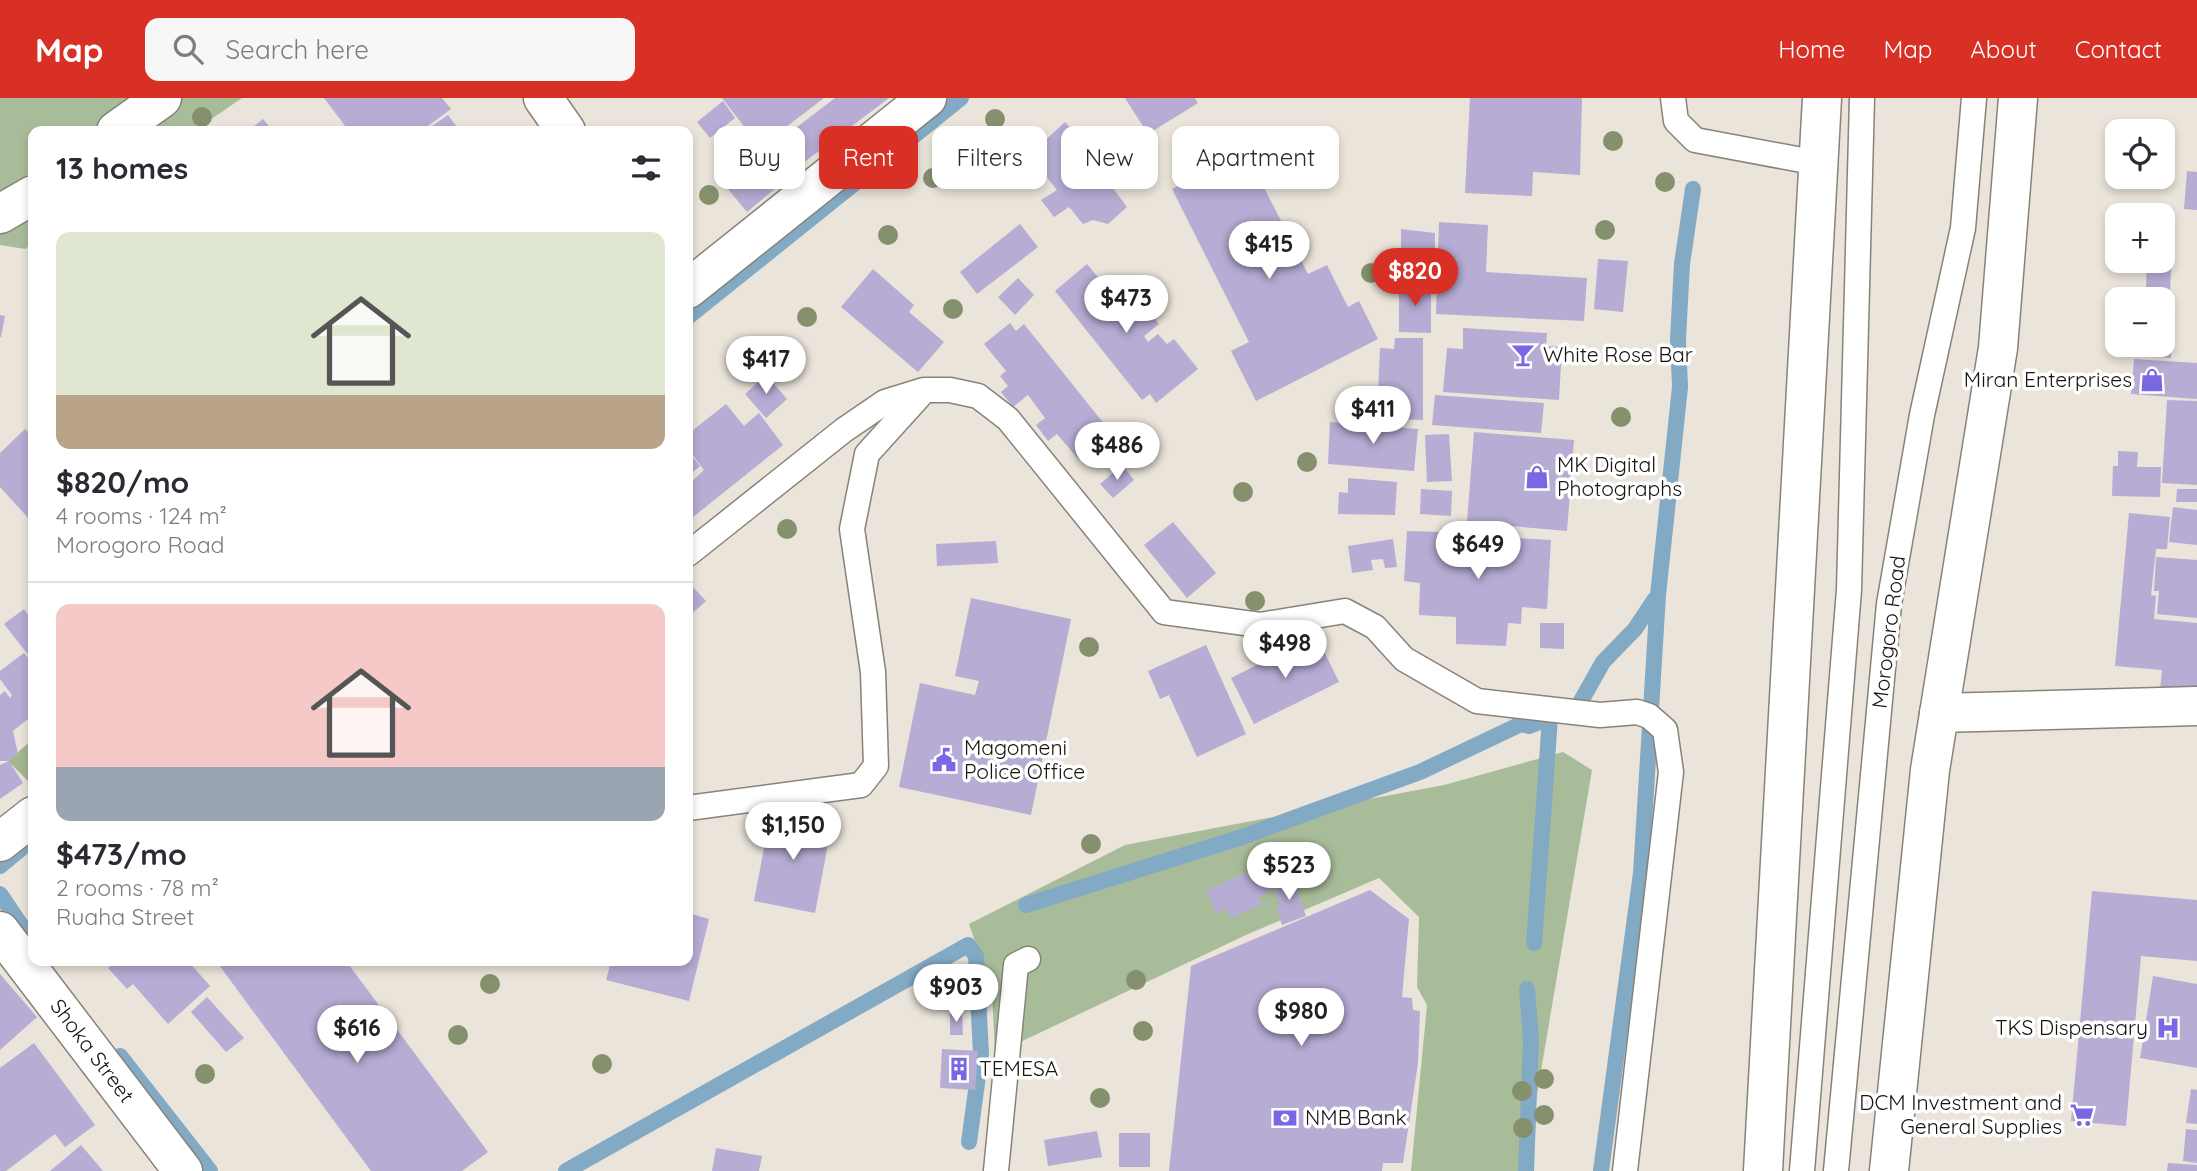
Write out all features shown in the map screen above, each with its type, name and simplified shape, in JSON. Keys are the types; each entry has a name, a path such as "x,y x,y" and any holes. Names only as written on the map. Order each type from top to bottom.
{"main road":[{"path":"123,126 162,98"},
{"path":"543,98 563,126"},
{"path":"693,285 928,98"},
{"path":"1763,1171 1822,98"},
{"path":"1889,1171 1928,784 1998,348 2018,98"},
{"path":"0,214 28,198"},
{"path":"1939,713 2197,706"},
{"path":"0,842 28,820"},
{"name":"Shoka Street","path":"0,931 183,1171"}],"lane":[{"path":"1673,98 1676,121 1695,140 1818,163"},
{"name":"Morogoro Road","path":"1802,1171 1849,590 1862,98"},
{"name":"Morogoro Road","path":"1836,1171 1889,604 1922,415 1964,228 1974,98"},
{"path":"693,807 861,785 876,766 873,672 852,529 867,454 924,390"},
{"path":"693,550 844,430 885,402 924,390 950,390 978,396 1008,418 1164,612 1260,625 1345,611 1375,627 1405,659 1477,701 1600,715 1637,712 1649,716 1665,730 1671,772 1625,1171"},
{"path":"996,1171 1016,965 1028,959"}],"green space":[{"path":"0,98 242,98 201,126 28,126 28,247 25,249 0,245"},
{"path":"28,743 28,781 8,761"},
{"path":"1563,752 1592,770 1524,1171 1411,1171 1427,1005 1417,987 1419,917 1379,878 1246,935 995,1054 992,992 969,924 1125,845 1444,785"}],"building":[{"path":"324,98 442,98 451,109 428,126 345,126"},
{"path":"722,98 824,98 787,126 744,126"},
{"path":"835,98 889,98 852,126 819,126 819,151 805,161 805,126 798,126"},
{"path":"1125,98 1195,98 1198,103 1158,128 1143,126"},
{"path":"1470,98 1582,98 1580,175 1533,172 1532,196 1465,193"},
{"path":"723,101 735,118 725,126 714,126 714,135 710,138 697,122"},
{"path":"448,115 456,126 432,126"},
{"path":"263,119 269,126 254,126"},
{"path":"1065,122 1068,126 1061,126 1061,189 1114,189 1127,207 1108,224 1093,220 1083,224 1069,207 1054,217 1041,200 1057,190 1047,178 1047,138"},
{"path":"2187,171 2197,172 2197,210 2184,209"},
{"path":"728,189 775,189 747,212"},
{"path":"1172,189 1265,189 1308,274 1327,265 1348,307 1359,301 1378,339 1256,401 1231,351 1249,342"},
{"path":"1439,222 1488,225 1486,272 1587,278 1584,321 1436,314"},
{"path":"1020,224 1038,247 977,294 960,272"},
{"path":"1401,229 1435,233 1435,278 1401,278"},
{"path":"1598,259 1628,261 1623,312 1594,309"},
{"path":"1087,264 1110,292 1119,285 1124,292 1130,288 1159,324 1144,336 1148,342 1158,334 1167,344 1174,339 1198,369 1156,403 1150,394 1142,400 1055,291"},
{"path":"873,269 914,305 909,312 944,342 918,372 841,307"},
{"path":"2147,273 2171,273 2170,287 2146,287"},
{"path":"1018,278 1034,295 1015,315 998,297"},
{"path":"1431,283 1431,333 1399,332 1399,284"},
{"path":"0,315 5,316 1,337 0,337"},
{"path":"1010,323 1016,331 1024,324 1105,425 1098,432 1104,440 1079,460 1057,434 1048,441 1036,425 1045,418 1028,395 1013,407 1001,392 1008,386 1000,376 1006,371 984,344"},
{"path":"1463,328 1547,333 1546,346 1562,347 1559,400 1443,392 1447,348 1463,349"},
{"path":"1395,338 1423,338 1423,420 1377,418 1380,348 1394,349"},
{"path":"2134,359 2197,363 2197,399 2131,394"},
{"path":"766,375 787,399 766,418 745,394"},
{"path":"1435,395 1544,403 1541,433 1432,425"},
{"path":"2167,400 2197,401 2197,485 2162,483"},
{"path":"726,404 744,426 759,413 783,445 693,517 693,480 704,470 693,456 693,430"},
{"path":"1330,422 1418,429 1414,471 1328,464"},
{"path":"25,429 28,432 28,518 0,487 0,453"},
{"path":"1474,432 1574,440 1567,531 1467,522"},
{"path":"1449,434 1452,481 1427,482 1425,435"},
{"path":"2118,451 2138,452 2137,467 2161,467 2160,497 2112,496 2113,466 2118,466"},
{"path":"693,457 700,466 693,472"},
{"path":"1122,465 1134,480 1113,498 1100,484"},
{"path":"1348,478 1397,482 1395,515 1338,514 1339,492 1348,493"},
{"path":"1421,489 1452,491 1451,516 1420,514"},
{"path":"2177,489 2197,489 2197,502 2176,502"},
{"path":"2173,507 2197,510 2197,545 2169,542"},
{"path":"2129,513 2170,517 2167,549 2156,549 2151,595 2156,596 2154,619 2197,623 2197,694 2160,690 2162,670 2115,666"},
{"path":"1173,522 1216,573 1187,598 1144,545"},
{"path":"1441,528 1460,529 1460,535 1551,540 1547,609 1522,607 1521,624 1508,623 1506,646 1456,644 1456,617 1419,615 1420,583 1404,581 1407,531 1441,532"},
{"path":"1393,539 1397,567 1385,568 1383,559 1371,560 1373,570 1352,573 1348,546"},
{"path":"996,541 998,563 937,566 936,544"},
{"path":"2156,557 2197,560 2197,618 2157,614 2159,591 2154,591"},
{"path":"693,587 706,601 693,613"},
{"path":"971,598 1071,619 1031,815 899,787 920,683 975,695 979,681 955,676"},
{"path":"24,609 28,614 28,655 4,624"},
{"path":"1540,623 1564,623 1564,649 1540,648"},
{"path":"1316,635 1339,682 1254,724 1231,678"},
{"path":"1206,645 1246,734 1197,757 1169,695 1160,699 1148,671"},
{"path":"24,653 28,658 28,719 13,731 18,754 8,761 0,761 0,695 5,691 10,698 12,695 0,679 0,671"},
{"path":"9,761 23,783 0,799 0,765"},
{"path":"771,811 832,823 815,913 754,901"},
{"path":"1262,866 1272,890 1259,897 1262,904 1231,918 1226,909 1216,913 1206,890"},
{"path":"1293,878 1306,916 1282,925 1276,907 1280,905 1273,885"},
{"path":"1370,890 1409,919 1402,997 1412,998 1413,1010 1420,1011 1418,1063 1403,1163 1383,1163 1382,1171 1169,1171 1191,966"},
{"path":"2092,891 2197,900 2197,961 2141,956 2126,1126 2071,1121"},
{"path":"693,914 709,919 689,1001 606,980 610,966 693,966"},
{"path":"192,966 210,986 168,1024 133,984 127,989 108,968"},
{"path":"220,966 350,966 488,1152 462,1171 371,1171"},
{"path":"0,974 37,1017 0,1050"},
{"path":"2153,976 2197,984 2197,1068 2140,1058"},
{"path":"207,997 244,1038 226,1052 191,1012"},
{"path":"950,1012 962,1012 963,1035 950,1035"},
{"path":"34,1043 95,1125 65,1147 55,1134 6,1171 0,1171 0,1068"},
{"name":"TEMESA","path":"942,1049 978,1051 975,1090 940,1088"},
{"path":"2191,1089 2197,1090 2197,1124 2186,1123"},
{"path":"2186,1129 2197,1130 2197,1163 2183,1161"},
{"path":"1097,1131 1102,1157 1048,1166 1044,1140"},
{"path":"1119,1133 1150,1133 1150,1167 1119,1167"},
{"path":"81,1145 103,1171 50,1171"},
{"path":"716,1148 762,1156 759,1171 712,1171"},
{"path":"2168,1163 2197,1165 2197,1171 2167,1171"}],"waterway":[{"path":"693,313 961,98"},
{"path":"1601,1171 1641,873 1658,595 1680,387 1678,339 1682,264 1693,189"},
{"path":"1576,710 1603,662 1635,629 1655,599"},
{"path":"1026,905 1242,837 1420,772 1521,724 1529,726 1550,718 1534,943"},
{"path":"0,866 23,847"},
{"path":"0,894 28,936"},
{"path":"566,1171 968,945 976,956 981,1054 969,1142"},
{"path":"1526,1171 1531,1039 1527,989"},
{"path":"120,1056 210,1171"}],"place":[{"name":"White Rose Bar","path":"1523,355"},
{"name":"Miran Enterprises","path":"2152,380"},
{"name":"MK Digital Photographs","path":"1537,477"},
{"name":"Magomeni Police Office","path":"944,760"},
{"name":"TKS Dispensary","path":"2168,1028"},
{"name":"TEMESA","path":"959,1069"},
{"name":"DCM Investment and General Supplies","path":"2082,1115"},
{"name":"NMB Bank","path":"1285,1118"}]}
